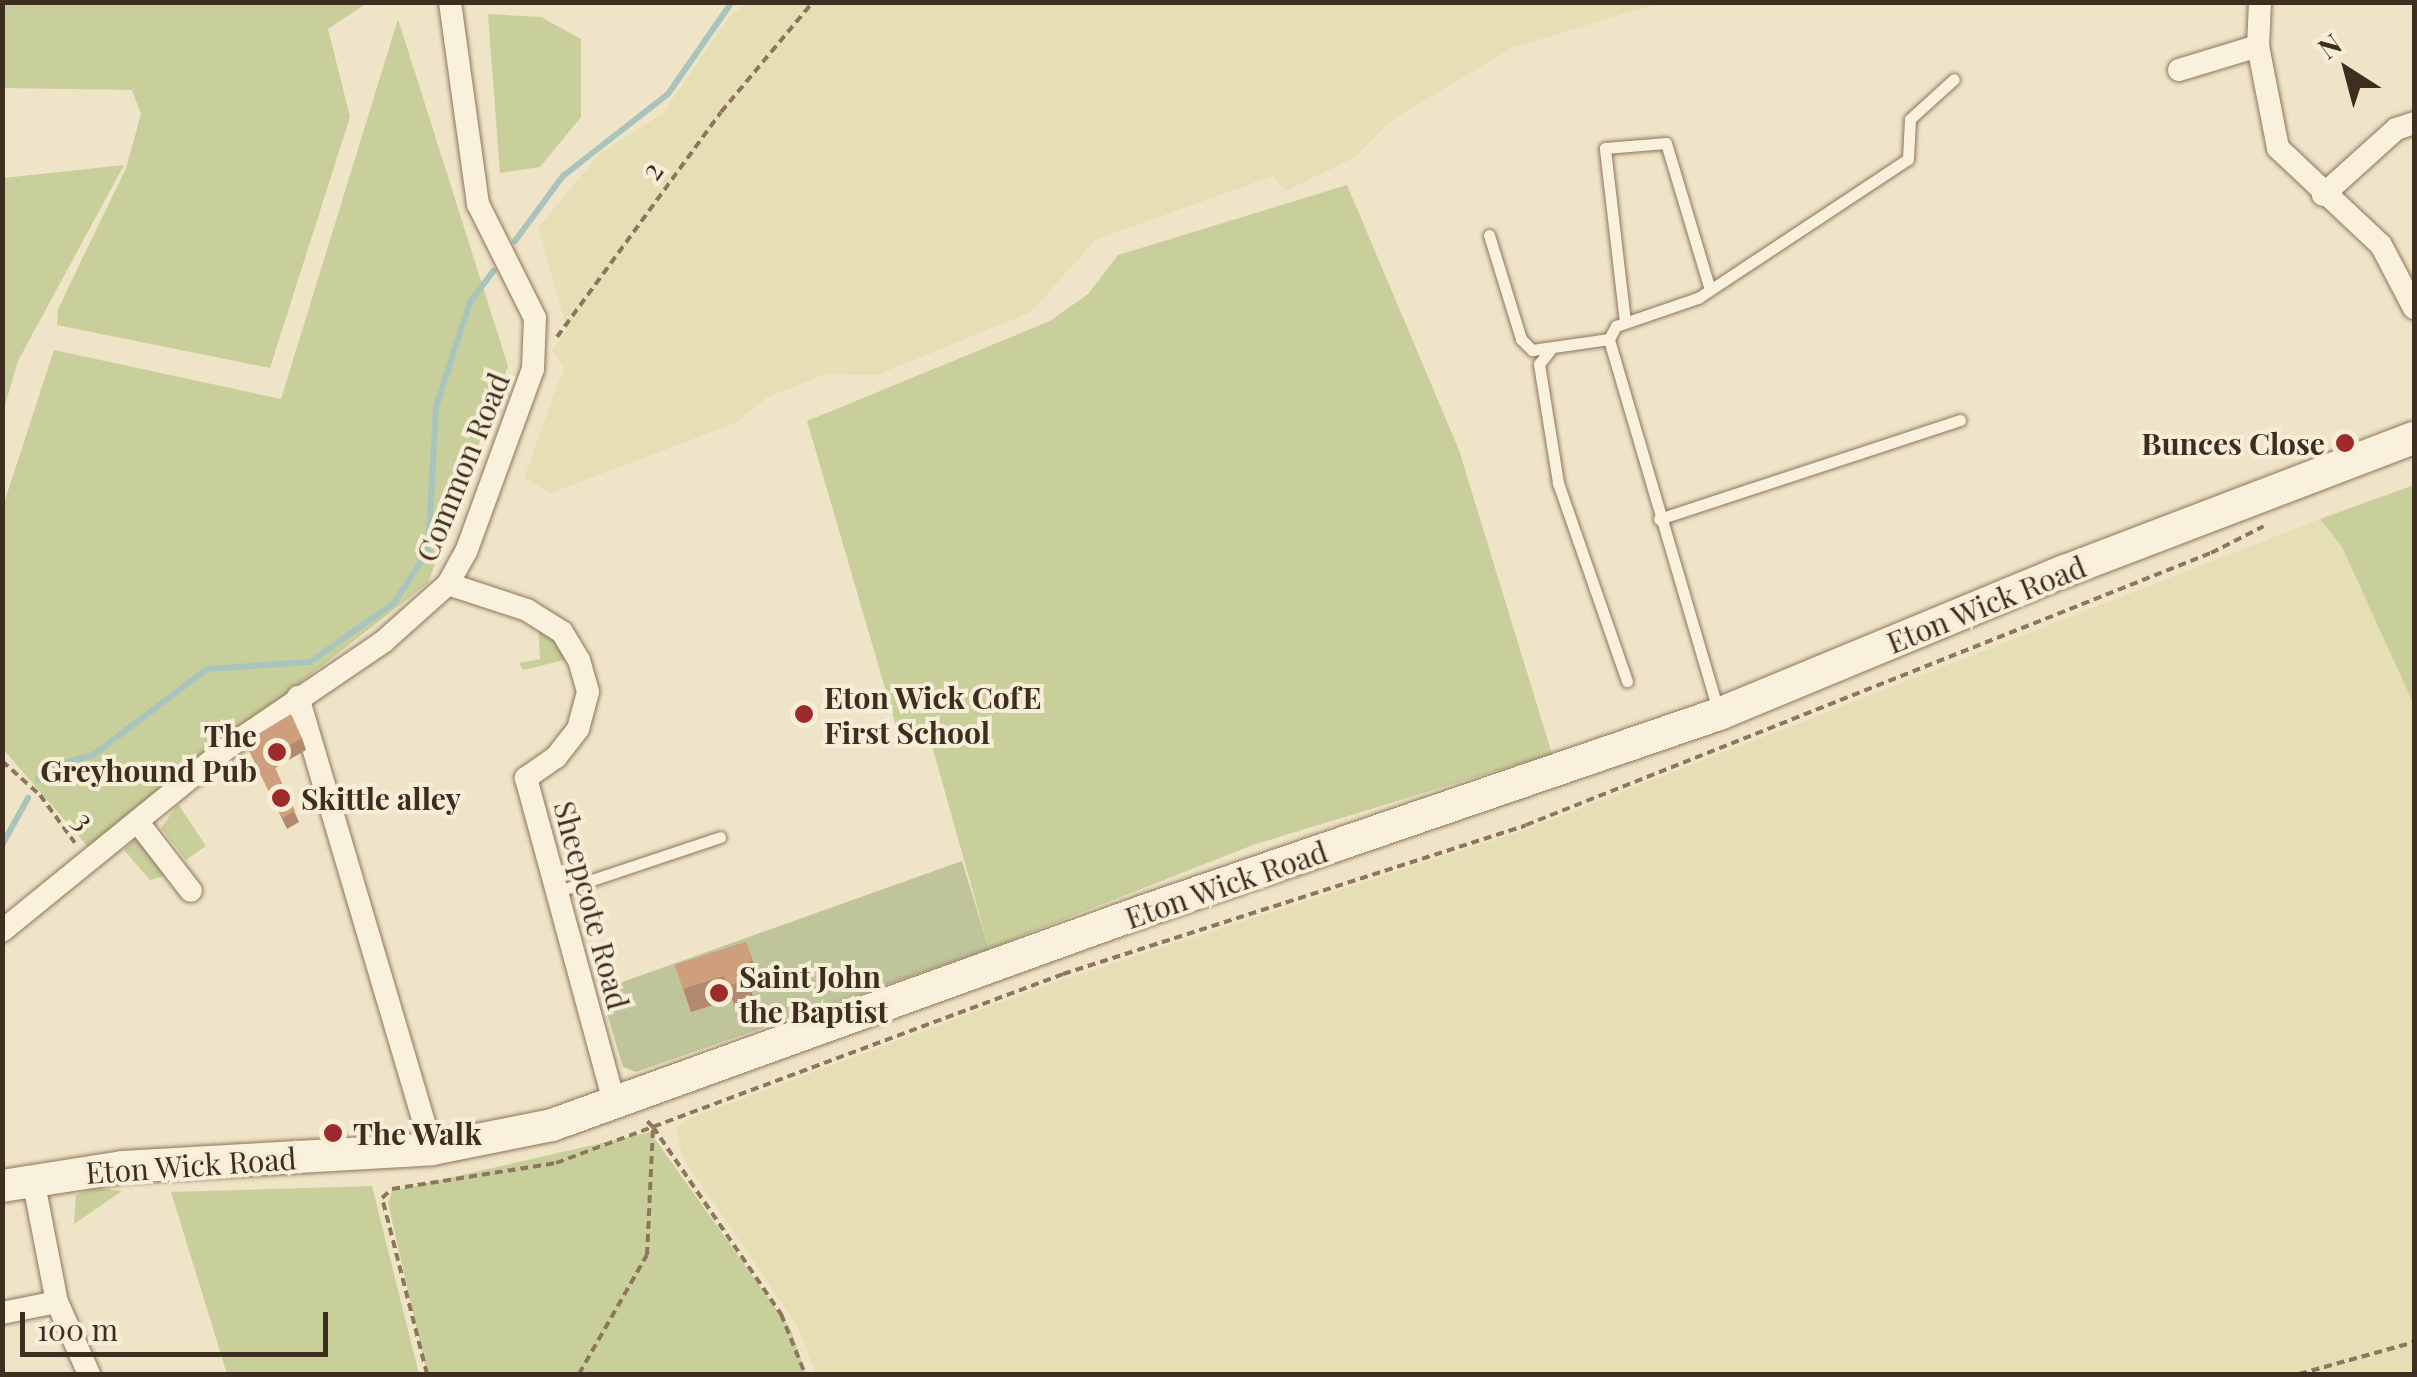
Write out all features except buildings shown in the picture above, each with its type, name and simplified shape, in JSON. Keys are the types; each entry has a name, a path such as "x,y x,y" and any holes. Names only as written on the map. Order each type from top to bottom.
{"main road":[{"name":"Eton Wick Road","path":"18,1182 432,1149 622,1103 1147,910 1719,714 2139,542 2414,438"}],"street":[{"name":"Common Road","path":"2,931 140,826 298,697 383,642 448,584 533,369 535,318 478,204 450,2"},
{"path":"2260,2 2258,46 2278,148 2324,195 2381,244 2414,308"},
{"path":"2179,70 2258,46"},
{"path":"2324,195 2396,129 2414,123"},
{"name":"Sheepcote Road","path":"448,584 527,610 562,632 578,660 588,692 578,729 556,757 526,778 556,892 622,1103"},
{"path":"298,697 432,1149"},
{"path":"140,826 191,891"},
{"path":"18,1182 57,1302 89,1374"},
{"path":"2,1313 57,1302"}],"lane":[{"path":"1489,235 1521,340 1532,350 1608,340 1625,322 1710,290 1908,159 1910,119 1954,79"},
{"path":"1625,322 1604,148 1666,143 1710,290"},
{"path":"1608,340 1719,714"},
{"path":"1550,350 1539,364 1558,483 1627,681"},
{"path":"1659,519 1960,420"},
{"path":"556,892 720,837"}],"path":[{"name":"2","path":"533,369 721,112 813,2"},
{"path":"427,1374 382,1198 392,1189 556,1163 1063,974 1526,825 2212,552 2282,516"},
{"name":"3","path":"2,761 40,795 89,864"},
{"path":"622,1103 652,1127 781,1314 805,1374"},
{"path":"579,1374 647,1254 652,1127"},
{"path":"2299,1374 2414,1342"}],"shaded area":[{"path":"748,2 1659,3 1512,48 1390,121 1355,157 1286,191 1273,176 1095,240 1031,312 877,375 826,374 768,397 735,423 551,493 524,478 564,367 552,350 567,330 538,228 598,155 663,113 730,16"},
{"path":"2320,519 2342,547 2414,705 2414,1374 816,1374 799,1329 682,1156 677,1128 688,1119 1050,984 1528,829"}],"green space":[{"path":"2,3 367,3 328,29 350,117 270,368 57,325 58,309 126,168 141,114 132,90 3,88"},
{"path":"488,14 541,17 581,39 581,117 540,167 500,173"},
{"path":"398,19 508,366 428,583 89,848 3,749 3,506 54,350 281,399"},
{"path":"124,165 18,361 3,412 3,178"},
{"path":"1347,185 1459,450 1552,754 1253,845 989,949 927,728 899,736 807,421 1050,321 1088,294 1118,255"},
{"path":"2414,485 2414,705 2342,547 2320,519"},
{"path":"538,624 573,658 523,670 519,663 540,659"},
{"path":"178,804 206,846 186,860 161,828"},
{"path":"135,839 151,839 172,874 150,880 124,850"},
{"path":"962,861 989,949 636,1072 623,1067 600,990"},
{"path":"650,1132 791,1330 806,1374 427,1374 388,1203 392,1191"},
{"path":"372,1186 419,1374 227,1374 171,1192"},
{"path":"96,1188 122,1191 74,1224 76,1195"}],"waterway":[{"path":"515,241 563,176 668,94 732,2"},
{"path":"38,779 44,768 93,755 207,669 310,662 394,603 428,551 436,407 470,302 493,271"},
{"path":"2,845 28,798"}],"place":[{"name":"Bunces Close","path":"2345,443"},
{"name":"Eton Wick CofE First School","path":"804,714"},
{"name":"The Greyhound Pub","path":"277,752"},
{"name":"Skittle alley","path":"281,798"},
{"name":"Saint John the Baptist","path":"719,993"},
{"name":"The Walk","path":"333,1133"}]}
